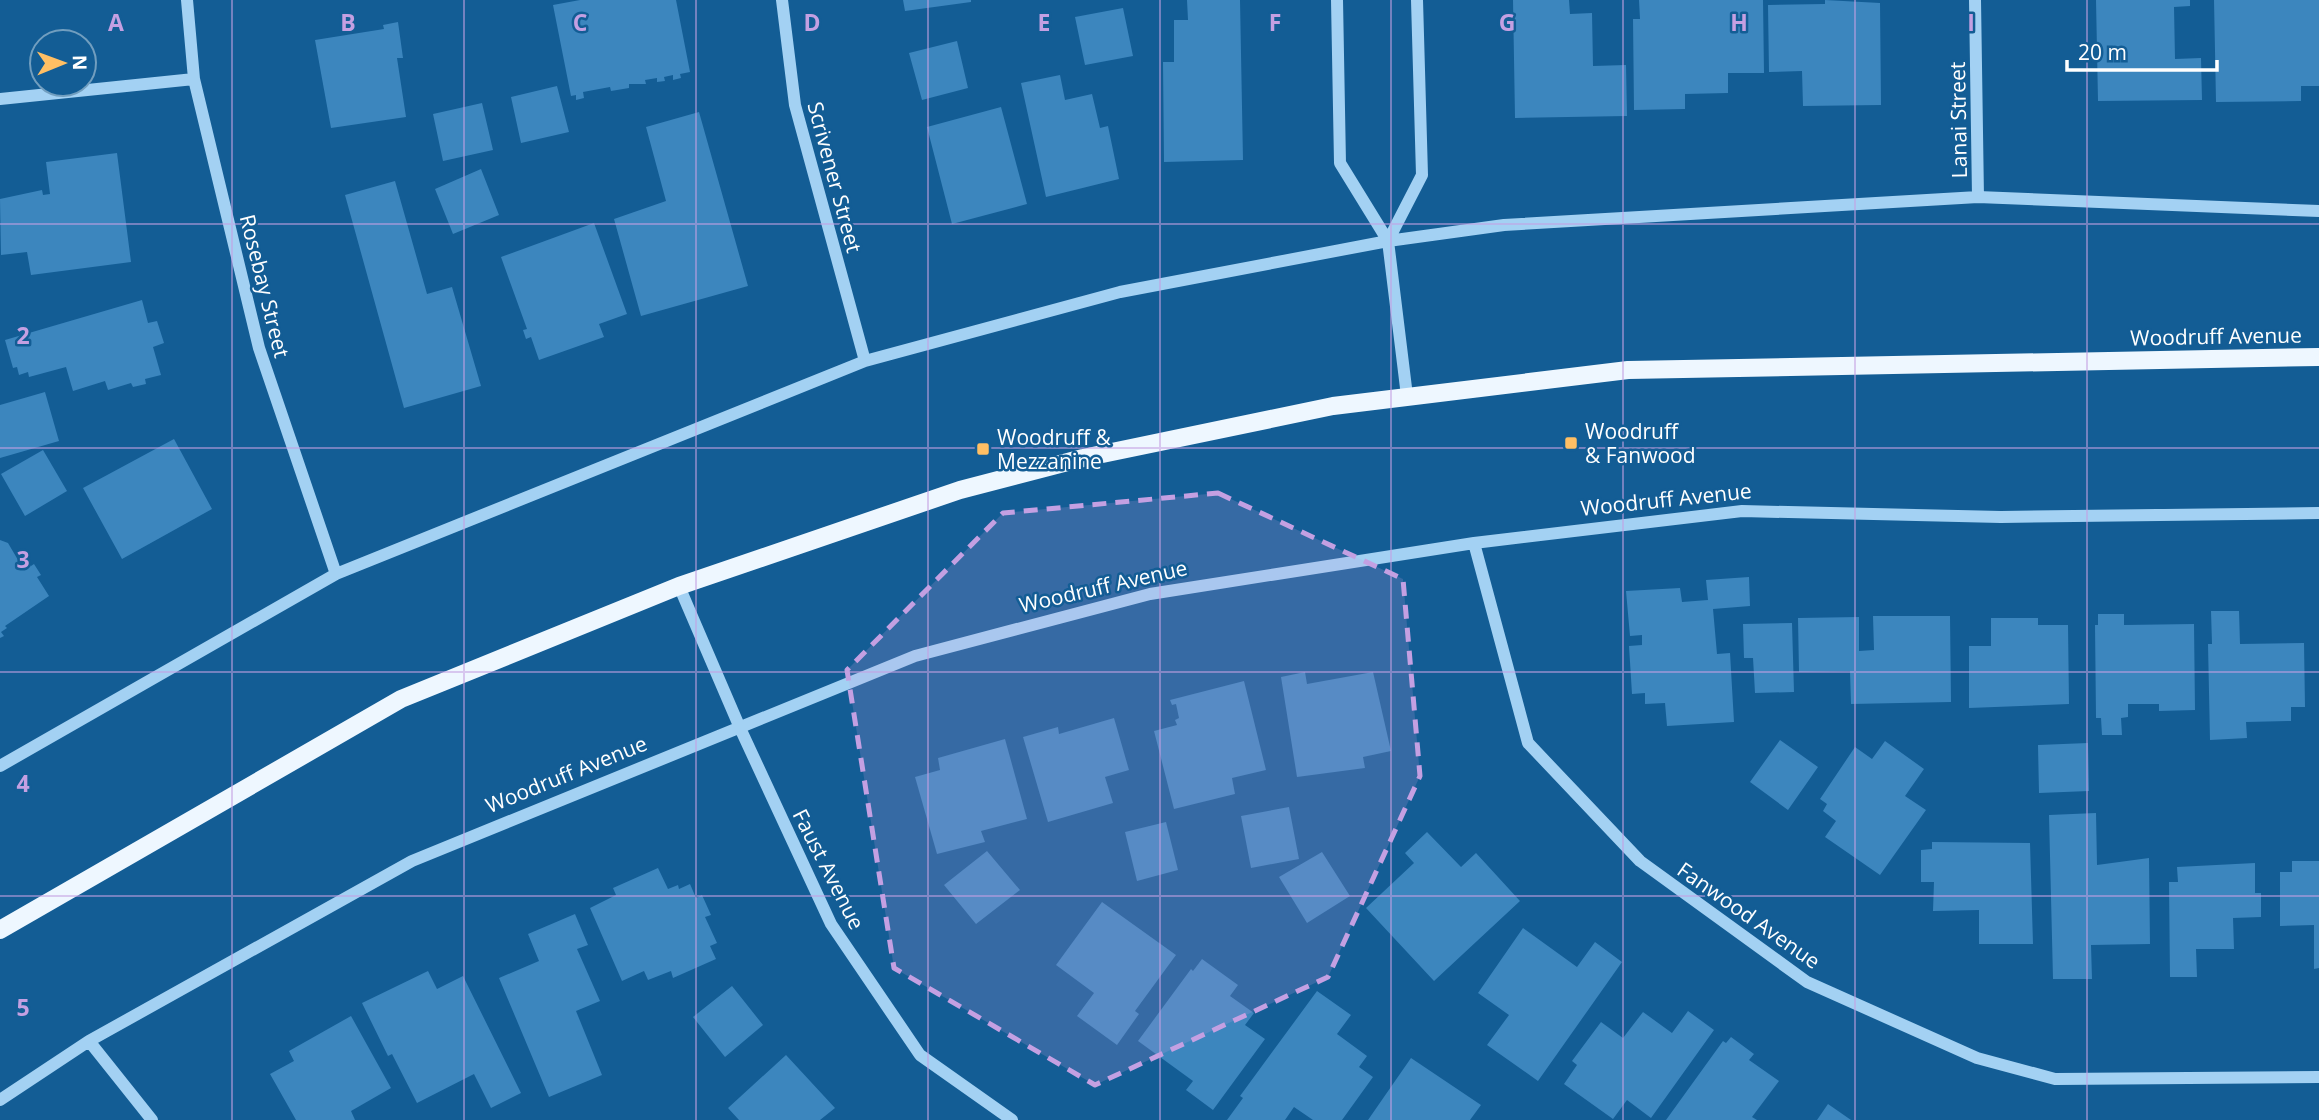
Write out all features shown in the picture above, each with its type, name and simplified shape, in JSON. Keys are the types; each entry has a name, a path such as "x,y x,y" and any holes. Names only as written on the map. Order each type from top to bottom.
{"main road":[{"name":"Woodruff Avenue","path":"0,930 401,699 679,586 973,486 1096,455 1334,406 1628,370 2319,357"}],"street":[{"name":"Rosebay Street","path":"187,0 194,79 260,348 336,574"},
{"name":"Scrivener Street","path":"782,0 795,105 865,361"},
{"path":"1337,0 1340,163 1388,241 1407,396"},
{"path":"1388,241 1422,175 1417,0"},
{"name":"Lanai Street","path":"1975,0 1978,197"},
{"path":"0,99 194,79"},
{"path":"0,766 336,574 865,361 1120,292 1388,241 1504,225 1978,197 2319,211"},
{"name":"Woodruff Avenue","path":"0,1100 89,1041 412,861 915,656 1150,594 1474,543 1742,511 2000,517 2319,513"},
{"name":"Fanwood Avenue","path":"1474,543 1528,743 1640,862 1807,982 1977,1058 2055,1079 2319,1077"},
{"name":"Faust Avenue","path":"679,586 740,729 831,924 920,1055 1013,1120"},
{"path":"89,1041 152,1120"}],"highlighted area":[{"path":"1218,493 1403,579 1420,776 1328,977 1095,1085 894,968 847,670 1003,513"}],"building":[{"path":"580,0 676,0 690,72 680,74 681,78 673,80 673,75 664,77 665,81 657,82 657,78 645,80 646,84 629,84 629,88 611,91 610,87 583,92 584,98 576,100 576,95 571,96 553,5"},
{"path":"903,0 971,0 971,2 905,11"},
{"path":"1187,0 1240,0 1243,160 1164,162 1163,62 1174,62 1174,20 1188,20"},
{"path":"1513,0 1569,0 1570,14 1592,13 1593,66 1626,65 1627,116 1515,118"},
{"path":"1639,0 1763,0 1764,73 1728,73 1728,93 1685,94 1685,109 1634,110 1633,19 1640,19"},
{"path":"1825,0 1880,3 1881,105 1803,106 1802,71 1769,72 1768,5 1825,4"},
{"path":"2096,0 2190,0 2190,6 2174,7 2175,59 2201,58 2202,100 2098,101"},
{"path":"2214,0 2319,0 2319,86 2301,86 2301,101 2216,102"},
{"path":"1123,8 1133,56 1085,65 1075,17"},
{"path":"398,22 403,58 397,58 406,117 331,128 315,40 384,29 383,25"},
{"path":"957,41 968,88 922,100 909,53"},
{"path":"1060,75 1065,100 1092,94 1100,128 1108,126 1119,179 1046,197 1021,83"},
{"path":"557,86 569,132 521,143 511,97"},
{"path":"482,103 493,150 443,161 433,114"},
{"path":"1001,107 1027,204 952,224 927,127"},
{"path":"699,112 748,286 641,316 614,219 666,201 646,127"},
{"path":"117,153 131,262 31,275 27,252 1,255 0,199 42,190 43,195 50,194 46,162"},
{"path":"481,169 499,215 453,234 435,189"},
{"path":"395,181 427,294 452,287 481,386 404,408 345,195"},
{"path":"594,223 627,314 599,324 604,337 539,360 531,337 526,339 523,330 527,329 501,257"},
{"path":"142,300 148,323 157,321 164,343 153,347 161,375 145,379 146,384 133,387 131,383 108,390 105,381 73,391 66,367 29,377 28,372 19,375 17,367 13,368 5,340"},
{"path":"45,392 59,441 0,458 0,405"},
{"path":"174,439 212,509 122,559 83,488"},
{"path":"43,450 67,491 25,516 1,474"},
{"path":"0,540 8,543 18,560 25,557 31,566 34,564 41,575 37,577 49,596 5,626 7,628 1,632 4,636 0,638"},
{"path":"1749,577 1750,606 1713,609 1717,654 1730,653 1734,722 1667,726 1665,703 1645,704 1645,693 1632,694 1629,646 1642,645 1642,635 1630,636 1626,591 1680,588 1682,602 1708,600 1706,580"},
{"path":"2211,611 2239,611 2240,644 2304,643 2305,707 2291,707 2291,721 2246,722 2247,738 2210,740 2208,644 2212,644"},
{"path":"2098,614 2124,614 2124,625 2194,624 2195,710 2159,711 2159,704 2128,704 2128,717 2121,718 2122,735 2102,735 2101,718 2096,718 2095,625 2098,625"},
{"path":"1873,616 1950,616 1951,702 1851,704 1850,671 1799,672 1798,618 1859,617 1859,651 1874,650"},
{"path":"1991,618 2038,618 2038,625 2068,625 2069,704 1969,708 1969,646 1991,646"},
{"path":"1792,623 1794,692 1755,693 1753,658 1744,658 1743,624"},
{"path":"1305,672 1307,684 1373,672 1391,751 1363,757 1365,768 1297,777 1281,677"},
{"path":"1244,681 1266,770 1232,778 1235,794 1174,809 1154,731 1177,725 1175,720 1179,718 1176,704 1172,705 1170,700"},
{"path":"1114,718 1129,770 1105,777 1113,803 1048,822 1023,737 1058,727 1059,734"},
{"path":"1005,739 1027,819 981,831 985,842 937,854 915,777 940,770 938,758"},
{"path":"1780,740 1818,767 1788,810 1750,782"},
{"path":"1885,741 1924,769 1905,796 1926,810 1880,875 1825,837 1836,821 1823,811 1827,804 1820,799 1855,747 1872,759"},
{"path":"2088,743 2089,791 2039,793 2038,745"},
{"path":"1289,807 1299,859 1251,868 1241,816"},
{"path":"2096,813 2097,865 2149,858 2150,944 2091,945 2092,979 2053,979 2049,815"},
{"path":"1166,822 1178,870 1137,881 1125,832"},
{"path":"1427,832 1461,867 1476,853 1520,901 1434,981 1366,908 1414,863 1405,853"},
{"path":"1932,842 2030,843 2033,944 1979,944 1979,910 1933,911 1934,882 1921,882 1921,850 1932,849"},
{"path":"987,851 1020,890 976,924 944,885"},
{"path":"1322,852 1350,896 1307,923 1279,877"},
{"path":"2292,861 2319,861 2319,968 2314,969 2314,925 2280,926 2280,872 2292,872"},
{"path":"2255,863 2255,893 2261,893 2261,917 2233,918 2234,949 2196,949 2197,977 2170,977 2169,882 2178,882 2177,867"},
{"path":"658,868 668,889 678,885 679,889 690,884 696,898 702,895 711,915 705,917 717,943 710,946 716,959 673,978 671,971 648,980 644,971 622,981 590,908 616,895 613,888"},
{"path":"1102,902 1176,955 1135,1011 1139,1014 1117,1045 1077,1016 1094,993 1056,965"},
{"path":"575,914 588,945 577,949 600,1001 576,1011 602,1075 549,1097 499,978 539,961 528,934"},
{"path":"1523,928 1577,967 1595,942 1622,962 1538,1081 1487,1045 1509,1015 1478,993"},
{"path":"1202,959 1238,985 1230,996 1254,1013 1245,1025 1265,1039 1213,1110 1186,1090 1193,1081 1138,1041 1191,969 1193,971"},
{"path":"428,971 437,989 463,976 521,1093 491,1108 474,1074 417,1103 392,1054 388,1056 362,1003"},
{"path":"732,986 763,1025 725,1057 693,1017"},
{"path":"1317,991 1351,1015 1337,1034 1367,1056 1359,1067 1373,1077 1342,1120 1313,1120 1294,1107 1285,1120 1227,1120 1243,1098 1240,1096"},
{"path":"1688,1011 1714,1030 1651,1118 1627,1100 1613,1119 1564,1084 1577,1065 1572,1061 1601,1022 1623,1038 1643,1012 1672,1033"},
{"path":"351,1016 391,1088 351,1111 355,1120 296,1120 270,1074 294,1061 289,1051"},
{"path":"1731,1037 1754,1054 1749,1060 1779,1081 1752,1117 1757,1120 1666,1120 1723,1041 1726,1043"},
{"path":"786,1055 835,1108 820,1120 739,1120 728,1108"},
{"path":"1411,1058 1481,1105 1470,1120 1368,1120"},
{"path":"1828,1104 1851,1120 1817,1120"}],"place":[{"name":"Woodruff & Fanwood","path":"1571,443"},
{"name":"Woodruff & Mezzanine","path":"983,449"}]}
